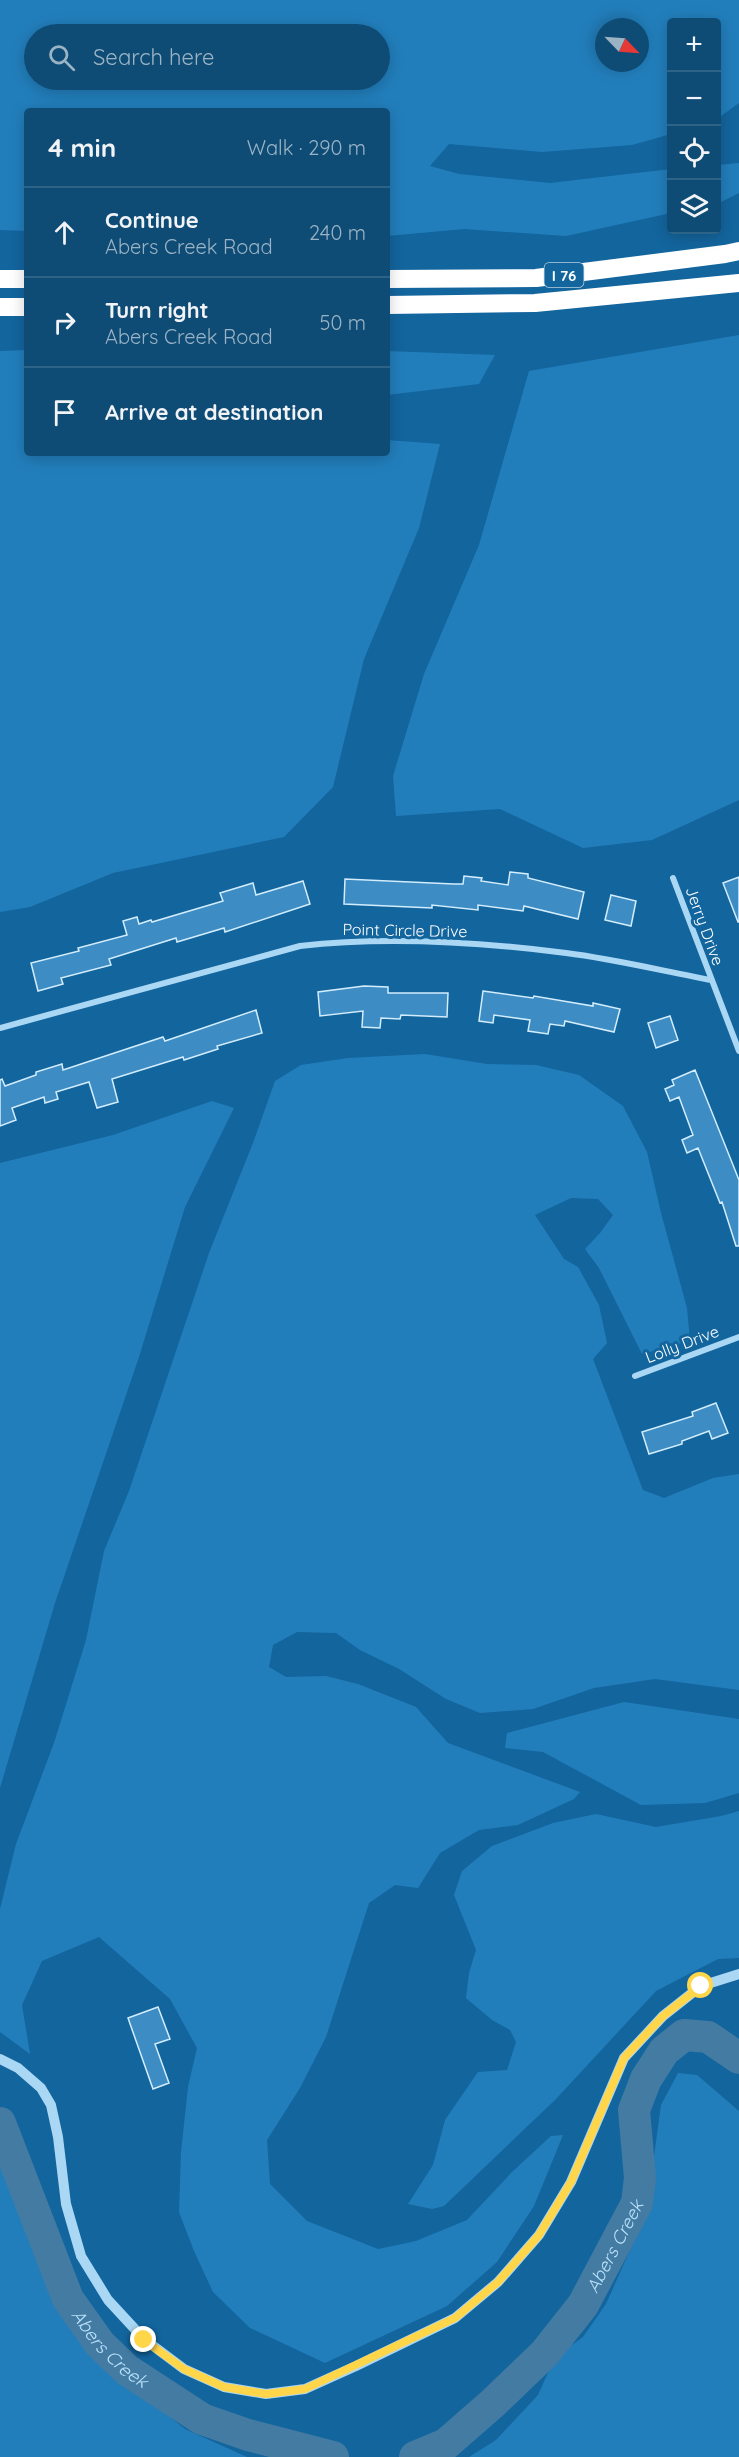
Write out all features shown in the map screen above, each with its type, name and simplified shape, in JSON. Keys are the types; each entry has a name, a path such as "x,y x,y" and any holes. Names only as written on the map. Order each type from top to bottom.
{"highway":[{"name":"I 76","path":"390,279 536,278 739,250"},
{"path":"0,279 24,279"},
{"name":"I 76","path":"390,304 536,303 739,283"},
{"path":"0,307 24,307"}],"street":[{"name":"Jerry Drive","path":"673,878 739,1051"},
{"name":"Point Circle Drive","path":"0,1028 300,946 347,941 490,945 557,952 711,980"},
{"name":"Lolly Drive","path":"635,1376 739,1337"},
{"path":"0,2059 18,2068 41,2088 51,2105 58,2137 66,2204 81,2256 108,2300 144,2340 184,2369 224,2387 266,2394 305,2389 455,2318 498,2282 539,2235 571,2182 624,2058 663,2016 701,1986 739,1974"}],"shaded area":[{"path":"0,0 739,0 739,103 721,116 721,18 667,18 667,135 632,145 542,152 449,144 430,166 459,174 550,183 667,169 667,214 566,236 464,229 390,236 390,108 24,108 24,231 0,230"},
{"path":"739,163 739,193 721,202 721,180 721,165"},
{"path":"739,335 739,800 652,840 583,848 500,809 396,816 393,776 424,674 479,545 529,371"},
{"path":"24,350 24,456 390,456 390,440 440,444 419,528 364,659 333,787 284,837 113,873 30,907 0,912 0,351"},
{"path":"390,351 495,355 479,384 390,395"},
{"path":"425,1054 487,1064 536,1065 579,1075 623,1106 647,1152 687,1308 690,1341 642,1354 599,1268 585,1249 613,1215 598,1199 571,1198 535,1215 564,1259 578,1267 599,1305 607,1343 593,1359 643,1490 664,1498 713,1478 739,1474 739,1690 655,1679 594,1688 533,1709 480,1713 446,1699 399,1669 360,1650 336,1633 297,1632 273,1645 269,1667 286,1677 326,1676 358,1684 416,1707 448,1743 580,1792 574,1799 518,1825 479,1830 440,1853 418,1888 395,1885 369,1903 326,2037 300,2088 267,2140 270,2184 307,2221 378,2249 416,2241 467,2220 512,2172 551,2136 563,2135 534,2206 497,2262 447,2306 325,2363 250,2328 213,2292 194,2251 179,2212 181,2152 188,2087 197,2048 170,1999 99,1937 42,1961 22,2005 30,2054 0,2032 0,1909 16,1844 54,1743 86,1640 104,1551 129,1491 209,1253 275,1081 301,1065 348,1058"},
{"path":"212,1101 234,1108 185,1207 139,1357 55,1603 0,1788 0,1163 113,1135"},
{"path":"624,1702 739,1719 739,1793 705,1803 641,1805 543,1752 505,1748 507,1733"},
{"path":"739,1811 739,1958 718,1959 656,1991 556,2099 444,2206 432,2209 408,2204 433,2165 445,2120 478,2072 507,2070 516,2042 510,2030 492,2020 466,1998 469,1973 476,1950 454,1895 462,1871 492,1846 553,1823 596,1814 656,1827"},
{"path":"678,2073 697,2075 739,2111 739,2457 469,2457 496,2440 538,2395 555,2357 583,2337 606,2304 639,2230 652,2171 661,2105"},
{"path":"0,2159 51,2282 82,2339 123,2379 185,2429 247,2457 0,2457"}],"building":[{"path":"510,872 528,874 528,878 584,892 578,919 524,906 523,911 478,905 478,910 432,905 432,908 344,904 345,879 463,884 464,876 508,885"},
{"path":"739,877 739,922 738,922 723,883"},
{"path":"303,881 310,904 225,932 224,928 177,942 176,938 109,959 111,965 61,978 63,984 38,991 31,963 79,951 78,948 127,935 123,921 137,917 139,924 151,920 152,922 223,901 220,893 253,883 256,895"},
{"path":"611,895 636,901 631,926 605,920"},
{"path":"364,986 388,987 388,993 448,993 447,1017 401,1015 400,1019 381,1018 380,1028 362,1027 363,1011 320,1016 318,992"},
{"path":"483,991 533,998 534,996 593,1006 593,1003 620,1009 614,1032 565,1021 564,1026 550,1024 548,1034 528,1031 530,1020 494,1015 493,1023 479,1021"},
{"path":"256,1010 262,1033 217,1046 218,1049 184,1060 183,1057 112,1079 118,1102 97,1108 89,1082 56,1092 58,1099 45,1103 44,1097 12,1108 16,1120 0,1126 0,1080 2,1079 5,1086 36,1075 36,1072 62,1064 63,1070 163,1037 165,1041"},
{"path":"670,1016 678,1040 656,1048 648,1023"},
{"path":"695,1070 739,1180 739,1246 736,1246 722,1202 720,1203 698,1148 687,1153 682,1140 693,1135 679,1097 670,1101 665,1089 674,1085 672,1080"},
{"path":"716,1403 728,1433 712,1439 709,1431 682,1441 682,1444 649,1454 642,1432 693,1416 692,1412"},
{"path":"158,2007 170,2039 155,2044 169,2083 153,2089 128,2018"}],"waterway":[{"name":"Abers Creek","path":"415,2457 446,2444 493,2403 545,2353 583,2305 637,2203 640,2178 634,2110 646,2079 664,2051 684,2035 708,2037 739,2058"},
{"name":"Abers Creek","path":"0,2123 68,2299 100,2344 127,2370 202,2419 248,2435 333,2457"}],"route":[{"path":"144,2340 184,2369 224,2387 266,2394 305,2389 455,2318 498,2282 539,2235 571,2182 624,2058 663,2016 701,1986"}]}
